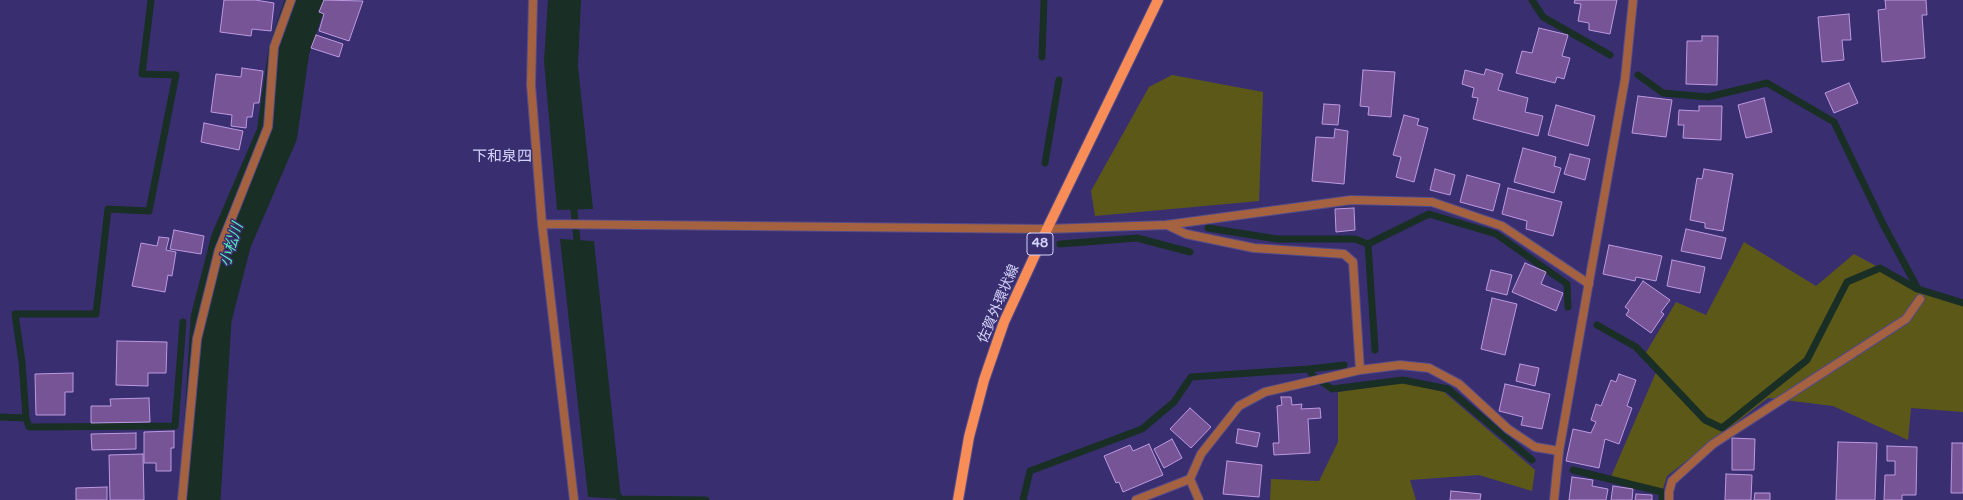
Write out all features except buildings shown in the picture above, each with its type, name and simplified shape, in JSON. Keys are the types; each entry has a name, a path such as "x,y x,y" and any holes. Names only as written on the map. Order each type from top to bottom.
{"main road":[{"name":"佐賀外環状線","path":"958,500 968,437 984,380 1004,322 1047,229 1158,0"}],"street":[{"path":"182,500 197,339 219,250 268,127 274,46 291,0"},
{"path":"533,0 531,85 542,224 574,500"},
{"path":"1554,500 1559,451 1625,79 1633,0"},
{"path":"542,224 1047,229 1166,225 1351,200 1432,202 1502,226 1589,284"},
{"path":"1166,225 1186,234 1254,248 1344,254 1353,262 1360,370"},
{"path":"1669,500 1669,492 1672,481 1713,444 1906,319 1920,299"},
{"path":"1136,500 1190,478 1201,454 1239,406 1265,392 1360,370 1400,364 1429,368 1459,384 1508,429 1535,447 1559,451"},
{"path":"1190,478 1199,500"}],"shaded area":[{"path":"548,0 581,0 578,66 593,209 557,210 544,61"},
{"path":"1172,75 1263,92 1259,201 1095,216 1091,191 1149,87"},
{"path":"560,239 594,241 621,499 588,497"},
{"path":"1744,242 1816,286 1854,254 1918,289 1963,303 1963,412 1911,408 1908,440 1833,406 1768,398 1667,476 1662,492 1610,479 1657,370 1644,356 1676,302 1706,315"},
{"path":"1406,382 1444,392 1535,470 1532,491 1479,475 1410,480 1416,500 1270,500 1271,479 1319,481 1338,442 1338,392"}],"waterway":[{"path":"0,417 26,418 22,362 15,314 96,314 108,209 149,211 176,75 142,74 151,0"},
{"name":"小松川","path":"200,500 211,319 231,241 277,134 289,50 306,0"},
{"path":"1042,57 1044,0"},
{"path":"1532,0 1543,17 1610,55"},
{"path":"1638,75 1663,93 1708,97 1767,83 1834,122 1883,224 1918,289 1963,303"},
{"path":"1045,163 1059,80"},
{"path":"573,202 578,249"},
{"path":"1368,244 1429,214 1496,234 1567,284 1568,307"},
{"path":"1208,228 1277,239 1355,239 1368,244 1375,350"},
{"path":"1060,244 1137,238 1190,252"},
{"path":"1597,325 1636,347 1705,420 1722,428 1807,360 1847,282 1880,268 1917,289"},
{"path":"26,418 29,427 175,426 183,322"},
{"path":"1309,369 1344,365"},
{"path":"1023,500 1030,471 1142,429 1174,402 1191,377 1309,369 1312,375 1332,389 1403,380 1448,389 1532,460"},
{"path":"1573,470 1662,492 1662,500"},
{"path":"615,493 621,499 706,500"}],"district":[{"name":"下和泉四","path":"502,157"}]}
